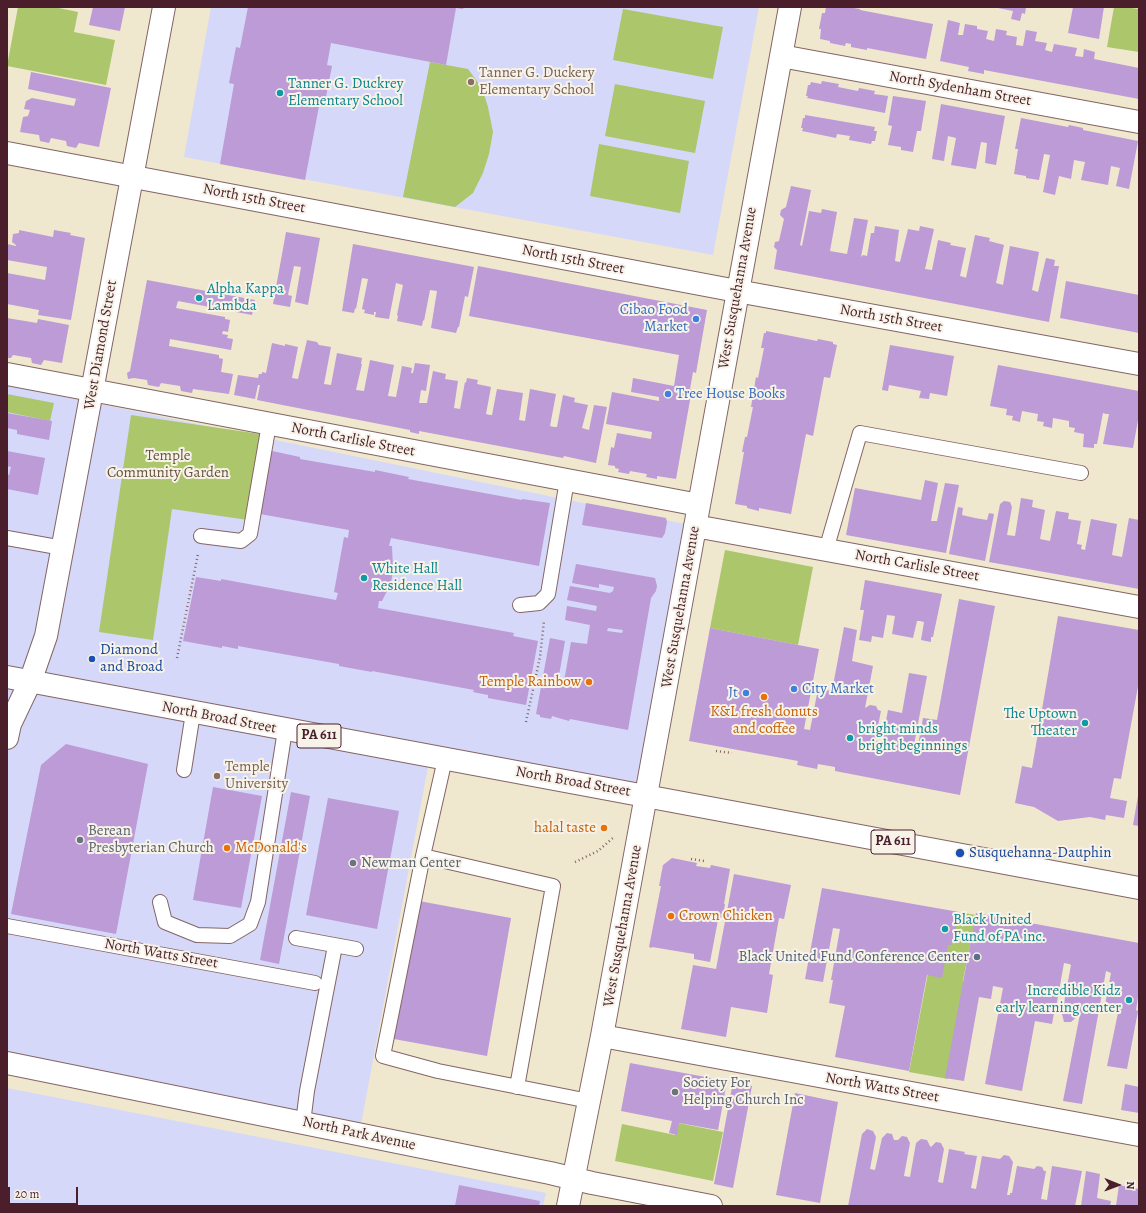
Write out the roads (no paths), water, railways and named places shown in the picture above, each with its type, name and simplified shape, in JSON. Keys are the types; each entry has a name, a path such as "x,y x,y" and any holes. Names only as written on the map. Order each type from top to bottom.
{"street":[{"name":"West Diamond Street","path":"7,738 10,724 30,682 46,636 164,7"},
{"name":"West Susquehanna Avenue","path":"568,1206 602,1036 790,7"},
{"name":"North Sydenham Street","path":"780,56 1139,122"},
{"name":"North 15th Street","path":"7,154 132,176 737,291 1139,364"},
{"name":"North Carlisle Street","path":"7,374 699,505"},
{"name":"North Carlisle Street","path":"695,526 1139,607"},
{"name":"North Broad Street","path":"7,677 193,713 444,758 1139,888"},
{"name":"North Watts Street","path":"602,1036 1139,1136"},
{"name":"North Park Avenue","path":"7,1063 710,1206"}],"lane":[{"path":"201,536 241,540 250,534 269,424"},
{"path":"826,550 860,433 1081,473"},
{"path":"520,605 539,603 548,594 567,480"},
{"path":"7,538 63,548"},
{"path":"184,770 193,713"},
{"path":"160,902 165,922 198,935 230,936 250,924 258,902 285,730"},
{"path":"444,758 383,1056 438,1071 589,1101"},
{"path":"423,856 553,886 517,1087"},
{"name":"North Watts Street","path":"7,926 315,983"},
{"path":"296,938 356,949"},
{"path":"302,1123 335,946"}],"place":[{"name":"Tanner G. Duckery Elementary School","path":"471,82"},
{"name":"Tanner G. Duckrey Elementary School","path":"280,93"},
{"name":"Alpha Kappa Lambda","path":"199,298"},
{"name":"Cibao Food Market","path":"696,319"},
{"name":"Tree House Books","path":"668,394"},
{"name":"White Hall Residence Hall","path":"364,578"},
{"name":"Diamond and Broad","path":"92,659"},
{"name":"Temple Rainbow","path":"589,682"},
{"name":"City Market","path":"794,689"},
{"name":"Jt","path":"746,693"},
{"name":"K&L fresh donuts and coffee","path":"764,697"},
{"name":"The Uptown Theater","path":"1085,723"},
{"name":"bright minds bright beginnings","path":"850,738"},
{"name":"Temple University","path":"217,776"},
{"name":"halal taste","path":"604,828"},
{"name":"Berean Presbyterian Church","path":"80,840"},
{"name":"McDonald's","path":"227,848"},
{"name":"Susquehanna-Dauphin","path":"960,853"},
{"name":"Newman Center","path":"353,863"},
{"name":"Crown Chicken","path":"671,916"},
{"name":"Black United Fund of PA inc.","path":"945,929"},
{"name":"Black United Fund Conference Center","path":"977,957"},
{"name":"Incredible Kidz early learning center","path":"1129,1000"},
{"name":"Society For Helping Church Inc","path":"675,1092"}],"park label":[{"name":"Temple Community Garden","path":"168,464"}]}
